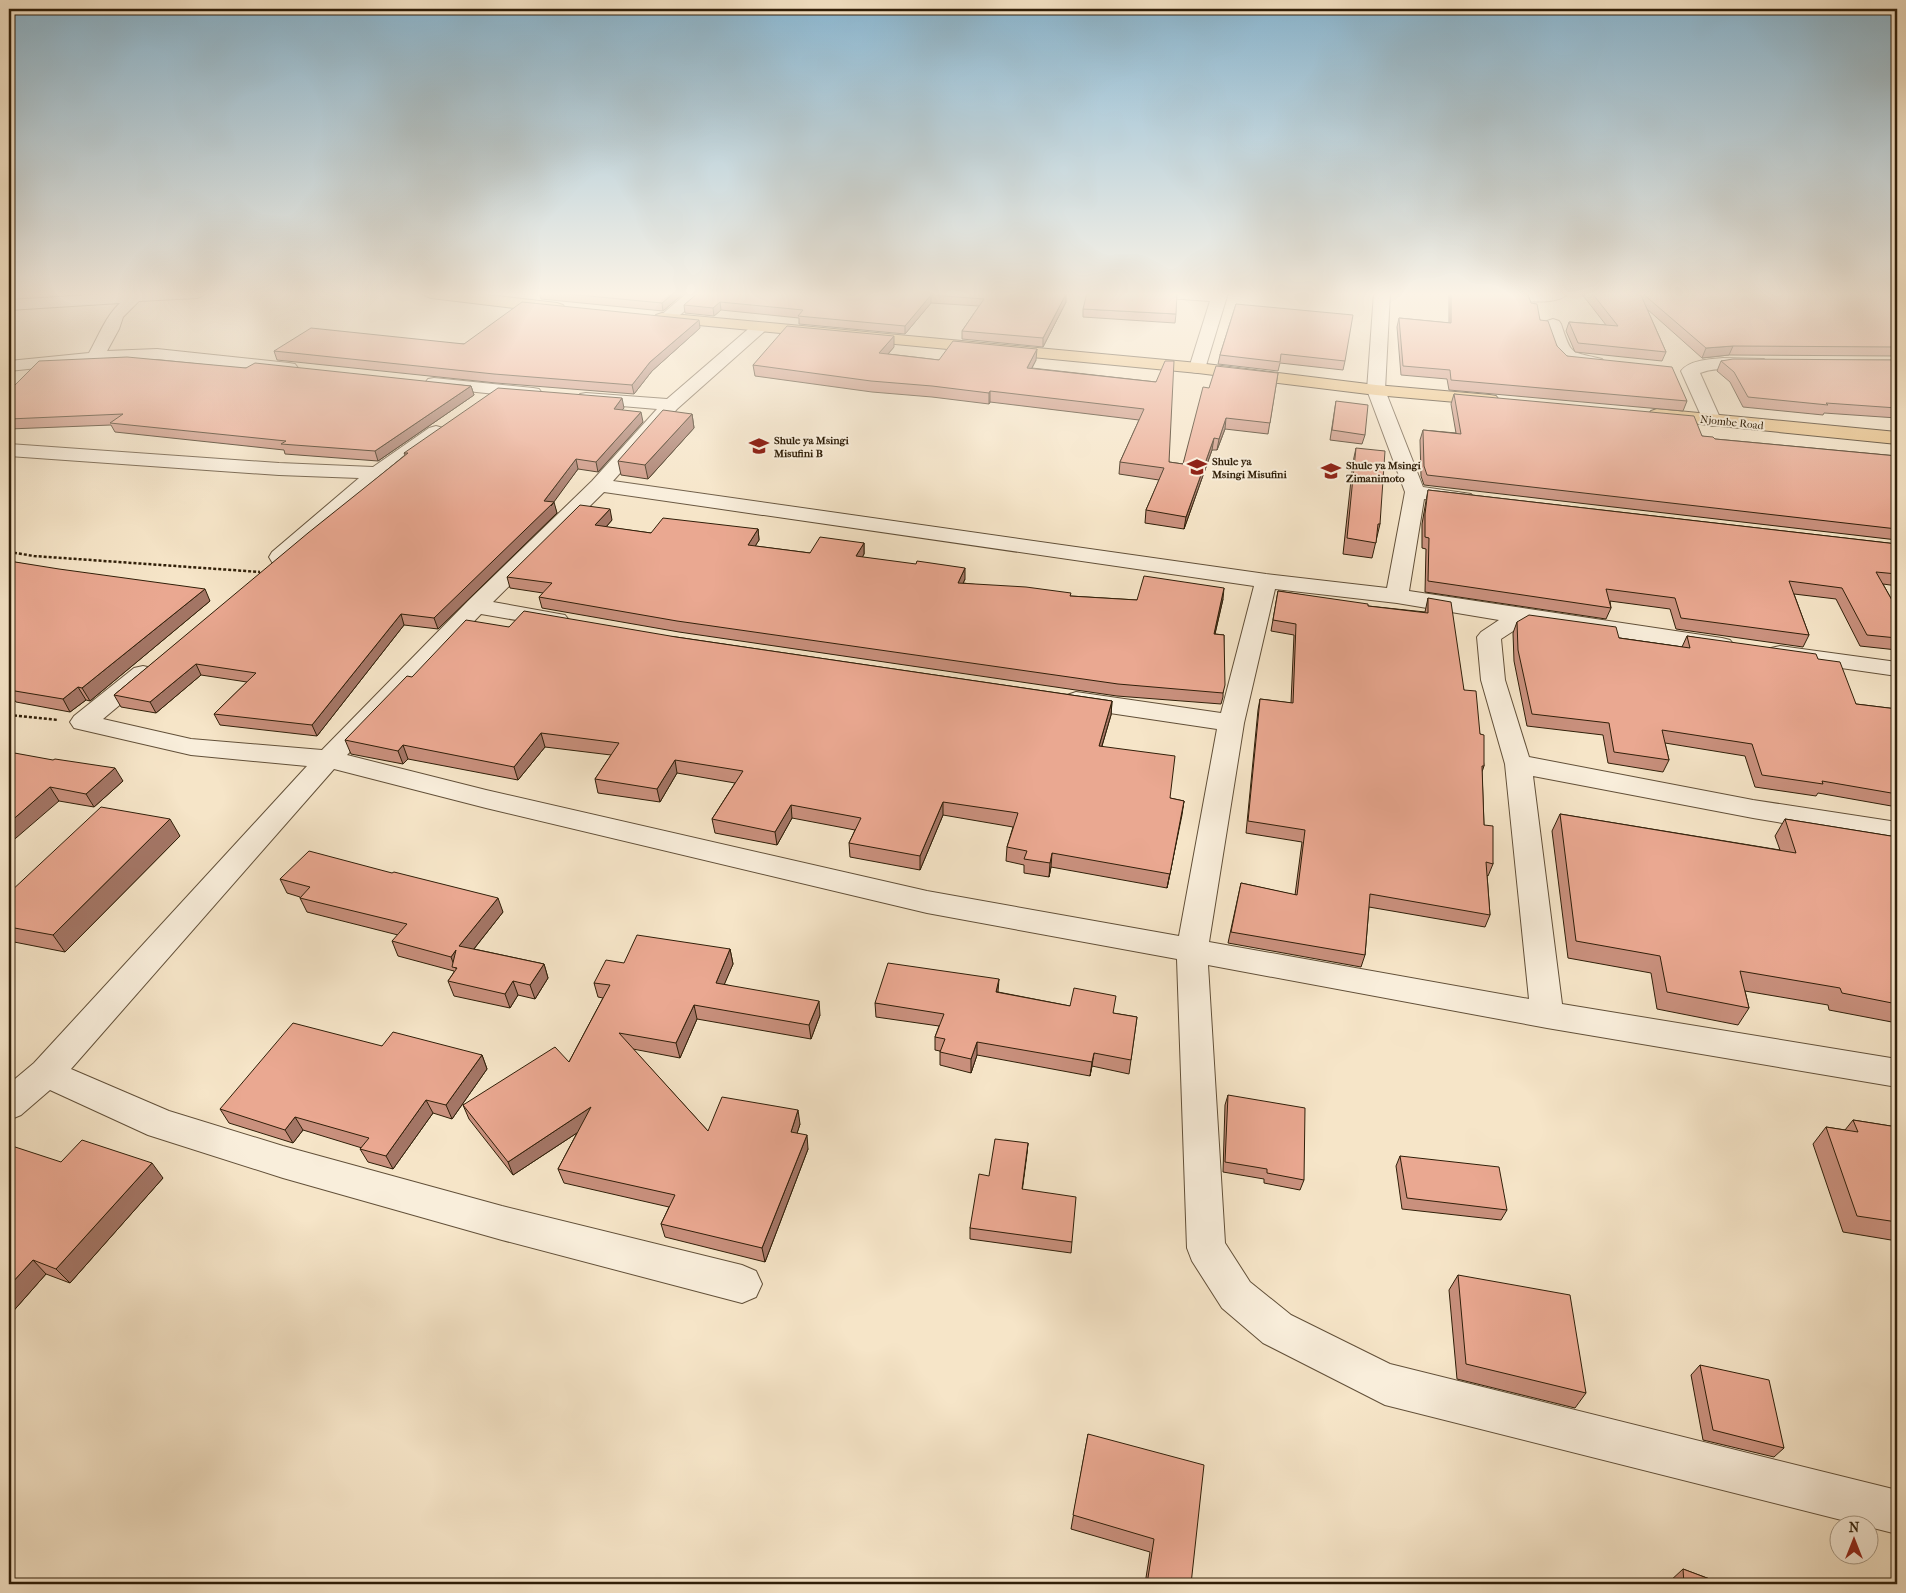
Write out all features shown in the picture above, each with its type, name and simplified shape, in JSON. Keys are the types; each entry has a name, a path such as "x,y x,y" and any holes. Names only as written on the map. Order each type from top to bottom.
{"highway":[{"path":"1191,367 1376,390 1504,402"},
{"name":"Njombe Road","path":"1643,414 1897,438"}],"street":[{"path":"287,367 303,369"},
{"path":"9,1105 46,1073 328,759 476,606 599,485 671,405 714,367"},
{"path":"1377,367 1376,390 1415,492 1397,596"},
{"path":"1671,370 1690,371 1697,367"},
{"path":"1690,371 1712,420"},
{"path":"419,382 545,394"},
{"path":"472,406 496,390"},
{"path":"574,397 671,405"},
{"path":"263,572 376,473 448,423"},
{"path":"9,450 279,469 376,473"},
{"path":"599,485 1266,581 1397,596 1520,616 1897,669"},
{"path":"1415,492 1483,500"},
{"path":"1266,581 1231,723 1192,952 1206,1248 1236,1295 1277,1329 1385,1384 1897,1512"},
{"path":"476,606 582,624"},
{"path":"1520,616 1489,637 1493,680 1518,764 1547,1015"},
{"path":"83,722 158,660"},
{"path":"1054,697 1231,723"},
{"path":"83,722 191,747 328,759 486,799 928,902 1192,952 1547,1015 1897,1073"},
{"path":"1518,764 1753,809 1897,832"},
{"path":"46,1073 161,1124 283,1162 502,1223 742,1284"}],"path":[{"path":"9,552 34,556 263,572"},
{"path":"9,715 83,722"}],"building":[{"path":"33,367 296,367 471,386 375,451 281,444 286,441 110,423 123,414 9,419 9,391"},
{"path":"430,367 646,367 632,385"},
{"path":"770,367 1027,367 1156,382 1162,367 1174,367 1169,462 1183,464 1203,387 1209,388 1216,367 1278,373 1270,423 1226,418 1219,439 1214,438 1186,517 1146,510 1164,468 1120,462 1144,409 990,391 989,393 871,381"},
{"path":"1419,367 1672,367 1687,401 1451,380 1450,370"},
{"path":"1728,367 1897,367 1897,408 1826,403 1828,405 1748,397 1734,372"},
{"path":"498,388 622,398 614,409 641,412 596,462 576,459 544,501 554,502 434,618 401,614 312,725 214,714 256,673 196,664 150,702 114,695 308,533 408,453 404,453"},
{"path":"1454,394 1694,416 1702,436 1715,439 1897,456 1897,529 1427,475 1424,466 1423,430 1461,434"},
{"path":"1336,401 1368,405 1365,435 1332,430"},
{"path":"663,410 692,414 645,465 618,461"},
{"path":"1356,448 1385,451 1380,524 1378,524 1376,543 1347,538"},
{"path":"1428,490 1897,544 1897,574 1876,572 1893,602 1897,600 1897,638 1867,635 1842,588 1789,581 1809,635 1681,618 1675,598 1606,589 1611,608 1428,581 1429,538 1425,537 1425,514"},
{"path":"580,505 610,509 595,525 651,533 663,518 758,529 748,545 810,553 820,537 864,543 856,556 916,564 917,561 965,568 958,583 1026,587 1071,593 1070,596 1137,600 1144,576 1224,588 1214,634 1224,635 1225,685 1223,693 1118,684 677,621 539,597 552,583 507,577"},
{"path":"9,561 205,589 82,688 78,687 63,699 9,690 12,686 9,686"},
{"path":"1278,591 1368,604 1368,606 1428,613 1428,598 1451,602 1464,690 1476,691 1480,734 1484,735 1484,766 1482,766 1484,825 1493,826 1493,864 1486,862 1490,915 1370,894 1365,955 1231,932 1241,883 1297,895 1305,830 1248,821 1260,699 1293,703 1296,624 1273,620"},
{"path":"524,611 676,637 1112,701 1099,746 1175,756 1170,798 1184,801 1170,874 1052,853 1050,863 1024,859 1027,851 1007,847 1018,813 943,802 920,856 849,843 861,818 791,805 775,832 712,819 743,771 675,760 657,789 595,779 619,743 541,733 514,767 403,745 398,751 345,740 407,676 412,677 466,620 509,627"},
{"path":"1529,615 1616,627 1619,638 1690,648 1687,636 1816,654 1818,659 1840,662 1856,704 1897,709 1897,794 1822,781 1823,784 1762,775 1752,744 1662,730 1669,760 1614,752 1609,723 1532,714 1518,650 1517,622"},
{"path":"9,752 115,768 86,794 50,787 9,823"},
{"path":"101,807 170,819 53,935 9,927 9,893"},
{"path":"1560,814 1796,853 1785,819 1897,837 1897,1004 1842,993 1840,988 1740,971 1749,1008 1667,992 1660,956 1576,941"},
{"path":"309,851 498,898 459,946 544,964 530,985 513,981 505,994 448,981 457,968 452,967 456,950 451,957 392,941 407,924 300,898 310,887 280,879"},
{"path":"637,935 730,949 716,983 819,1001 809,1025 694,1005 676,1043 619,1033 708,1131 722,1097 798,1110 791,1132 807,1135 762,1248 661,1224 675,1195 558,1169 591,1107 508,1162 463,1105 555,1047 569,1062 610,985 594,983 606,960 624,963"},
{"path":"888,963 999,979 996,992 1070,1006 1074,988 1116,996 1113,1013 1137,1017 1131,1060 1094,1053 1092,1062 977,1042 971,1059 940,1052 945,1039 935,1037 944,1014 875,1003"},
{"path":"293,1023 382,1046 393,1032 482,1055 446,1105 426,1100 386,1156 360,1149 369,1138 295,1117 285,1130 220,1109"},
{"path":"1228,1095 1305,1108 1304,1180 1267,1173 1267,1169 1225,1162"},
{"path":"1853,1120 1897,1127 1897,1222 1857,1216 1826,1127 1858,1132"},
{"path":"995,1139 1028,1143 1022,1189 1076,1197 1072,1242 970,1228 979,1174 989,1176"},
{"path":"82,1140 152,1163 56,1269 33,1260 9,1286 9,1145 61,1162"},
{"path":"1400,1156 1499,1167 1507,1210 1407,1198"},
{"path":"1458,1275 1570,1295 1586,1393 1466,1364"},
{"path":"1700,1365 1769,1380 1784,1448 1713,1430"},
{"path":"1088,1434 1204,1465 1191,1584 1147,1584 1154,1539 1073,1515"},
{"path":"1683,1569 1723,1584 1684,1584"}],"place":[{"name":"Shule ya Msingi Misufini B","path":"759,446"},
{"name":"Shule ya Msingi Misufini","path":"1197,467"},
{"name":"Shule ya Msingi Zimanimoto","path":"1331,471"}]}
